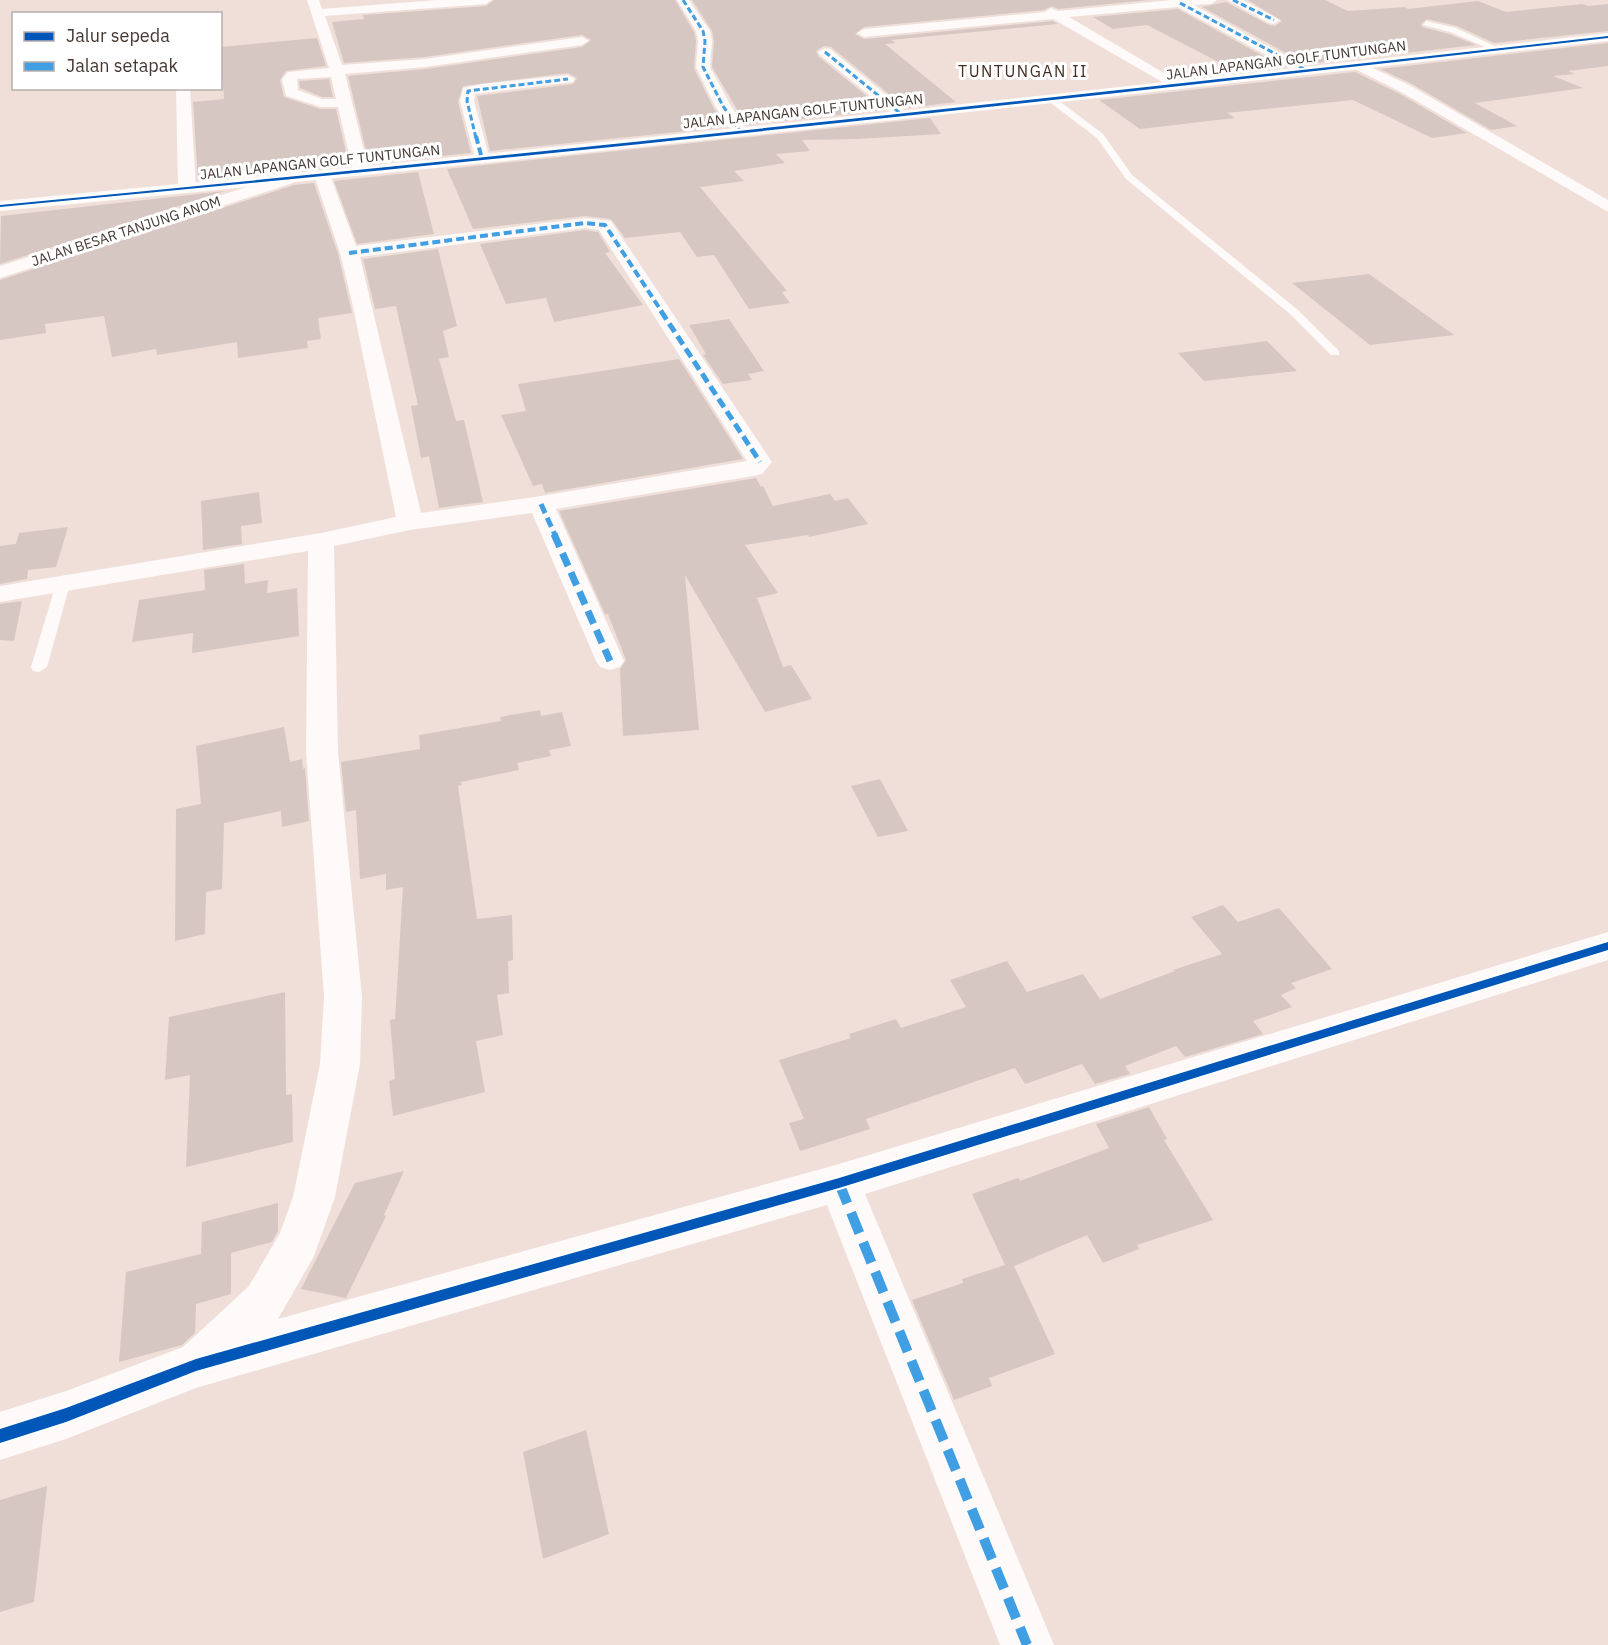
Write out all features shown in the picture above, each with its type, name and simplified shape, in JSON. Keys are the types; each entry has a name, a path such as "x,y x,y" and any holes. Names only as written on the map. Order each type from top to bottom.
{"street":[{"path":"361,171 337,71 315,7 486,0"},
{"path":"683,0 703,31 705,41 703,67 723,106 740,131"},
{"path":"864,33 1211,0"},
{"path":"1233,0 1274,20"},
{"path":"1180,3 1306,71"},
{"path":"1040,5 1176,86"},
{"name":"JALAN LAPANGAN GOLF TUNTUNGAN","path":"0,206 482,159 1176,86 1608,37"},
{"path":"344,103 321,103 291,93 289,79 293,75 425,63 582,41"},
{"path":"825,52 901,114"},
{"path":"1359,65 1406,89 1608,207"},
{"path":"482,159 467,101 468,91 568,79"},
{"path":"183,90 187,188"},
{"path":"322,175 349,253 362,302 410,522"},
{"name":"JALAN BESAR TANJUNG ANOM","path":"0,272 287,179"},
{"path":"0,594 321,541 410,522 541,504 753,469 760,462 605,225 585,223 349,253"},
{"path":"541,504 610,661"},
{"path":"196,1365 265,1301 299,1242 314,1197 340,1064 343,997 322,752 321,541"},
{"path":"0,1436 66,1415 196,1365 839,1183 1608,946"},
{"path":"839,1183 1027,1645"}],"lane":[{"path":"1426,23 1453,30 1497,49"},
{"path":"1051,99 1100,136 1129,177 1294,312 1335,352"},
{"path":"39,667 63,584"}],"building":[{"path":"494,0 675,0 694,32 696,41 694,68 713,107 726,127 490,151 477,96 573,84 577,78 568,73 463,86 458,102 471,153 442,156 437,144 413,152 414,159 369,163 348,76 425,69 582,47 591,40 582,35 425,57 344,63 332,22 364,19 363,15 486,6"},
{"path":"692,0 1149,0 1058,9 1052,6 1044,10 864,27 855,34 864,39 1053,21 1058,24 891,40 896,43 885,44 956,102 906,108 831,47 824,46 816,51 819,57 884,110 746,125 712,67 714,41 712,31"},
{"path":"1248,0 1325,0 1348,11 1405,7 1408,9 1478,1 1506,12 1582,4 1588,6 1608,4 1608,31 1494,43 1457,26 1427,19 1421,24 1422,27 1449,34 1476,45 1306,64 1202,7 1226,2 1269,25 1275,26 1282,21"},
{"path":"1178,9 1283,67 1238,72 1147,25 1113,29 1093,17"},
{"path":"317,38 326,66 286,71 280,80 284,97 320,109 336,109 349,165 198,180 193,102 224,99 222,47"},
{"path":"1608,43 1608,66 1568,71 1575,74 1553,76 1583,88 1475,103 1517,126 1491,130 1412,84 1380,69"},
{"path":"1355,72 1400,94 1467,133 1432,138 1353,100 1227,113 1235,118 1140,129 1099,100"},
{"path":"329,79 333,97 322,97 300,88 299,81"},
{"path":"930,118 941,134 802,140 810,151 776,154 785,163 734,171 744,181 700,187 787,291 782,292 790,303 749,309 714,255 697,257 680,232 625,238 611,219 585,216 473,229 447,169"},
{"path":"418,172 434,234 357,244 334,181"},
{"path":"314,183 338,254 352,313 318,318 321,339 307,341 308,348 238,358 237,342 157,355 156,349 112,357 104,316 45,324 46,333 0,340 0,280 294,185"},
{"path":"225,191 0,264 1,216"},
{"path":"585,230 598,232 610,252 605,253 643,305 554,322 546,298 506,304 480,244"},
{"path":"438,249 457,326 443,331 449,357 439,359 456,421 464,420 483,502 439,508 429,456 421,458 411,406 418,405 396,306 375,309 363,259"},
{"path":"1369,274 1454,335 1370,345 1292,283"},
{"path":"729,319 764,371 748,374 752,380 723,384 703,355 706,354 689,325"},
{"path":"1267,341 1297,371 1204,381 1178,353"},
{"path":"679,359 743,459 545,493 542,484 533,486 501,415 526,411 518,384"},
{"path":"756,478 761,487 763,486 773,506 830,494 835,501 848,498 868,524 809,537 808,535 745,545 778,593 757,598 783,667 791,665 812,699 765,712 685,575 699,730 623,736 620,669 626,660 608,614 605,614 559,511"},
{"path":"259,492 262,523 241,526 242,544 203,550 201,501"},
{"path":"68,527 56,567 28,570 27,579 0,584 0,546 16,544 19,533"},
{"path":"244,564 245,584 268,580 267,593 297,588 299,636 192,653 193,633 132,642 139,600 205,590 204,570"},
{"path":"22,601 14,641 0,640 0,604"},
{"path":"540,710 541,716 562,712 571,746 549,750 551,756 517,763 519,770 461,782 462,785 458,786 477,919 512,915 513,960 508,961 509,993 497,995 503,1035 476,1041 485,1092 393,1116 389,1081 395,1079 390,1020 395,1019 403,887 386,890 386,874 360,879 356,810 346,812 341,762 420,749 419,735 501,721 500,717"},
{"path":"284,727 290,762 302,759 303,769 305,768 309,821 282,827 281,811 224,823 222,889 206,892 205,934 175,941 176,809 201,804 196,746"},
{"path":"880,779 908,831 878,837 851,786"},
{"path":"1223,905 1238,922 1279,908 1332,969 1291,983 1296,988 1281,995 1292,1007 1253,1021 1263,1034 1185,1057 1176,1046 1125,1066 1130,1074 1095,1084 1082,1064 1025,1084 1015,1068 866,1119 870,1129 800,1151 789,1123 804,1119 779,1060 851,1038 849,1034 896,1019 901,1028 966,1007 950,980 1007,961 1027,992 1083,974 1100,999 1175,971 1173,970 1222,954 1191,917"},
{"path":"285,992 286,1095 292,1094 293,1142 186,1167 190,1075 165,1080 169,1017"},
{"path":"1149,1107 1167,1139 1164,1140 1213,1220 1137,1245 1139,1249 1103,1263 1087,1235 1014,1266 1055,1354 989,1378 992,1386 954,1400 912,1300 963,1283 962,1279 1005,1265 972,1194 1018,1178 1020,1181 1109,1148 1096,1124"},
{"path":"404,1171 384,1215 386,1216 346,1298 301,1289 355,1183"},
{"path":"278,1203 278,1231 272,1242 231,1253 231,1294 196,1304 195,1333 182,1345 119,1362 126,1272 201,1254 202,1222"},
{"path":"586,1430 609,1534 543,1559 523,1452"},
{"path":"47,1486 34,1602 0,1612 0,1500"}],"marked path":[{"path":"683,0 703,31 705,41 703,67 723,106 740,131"},
{"path":"1233,0 1274,20"},
{"path":"1180,3 1304,69"},
{"path":"825,52 901,114"},
{"path":"482,159 467,101 468,91 568,79"},
{"path":"349,253 585,223 605,225 760,462"},
{"path":"541,504 610,661"},
{"path":"839,1183 1027,1645"}],"cycle path":[{"path":"0,206 287,179 1096,95 1608,37"},
{"path":"0,1436 66,1415 196,1365 839,1183 1608,946"}],"district":[{"name":"TUNTUNGAN II","path":"1023,71"}]}
